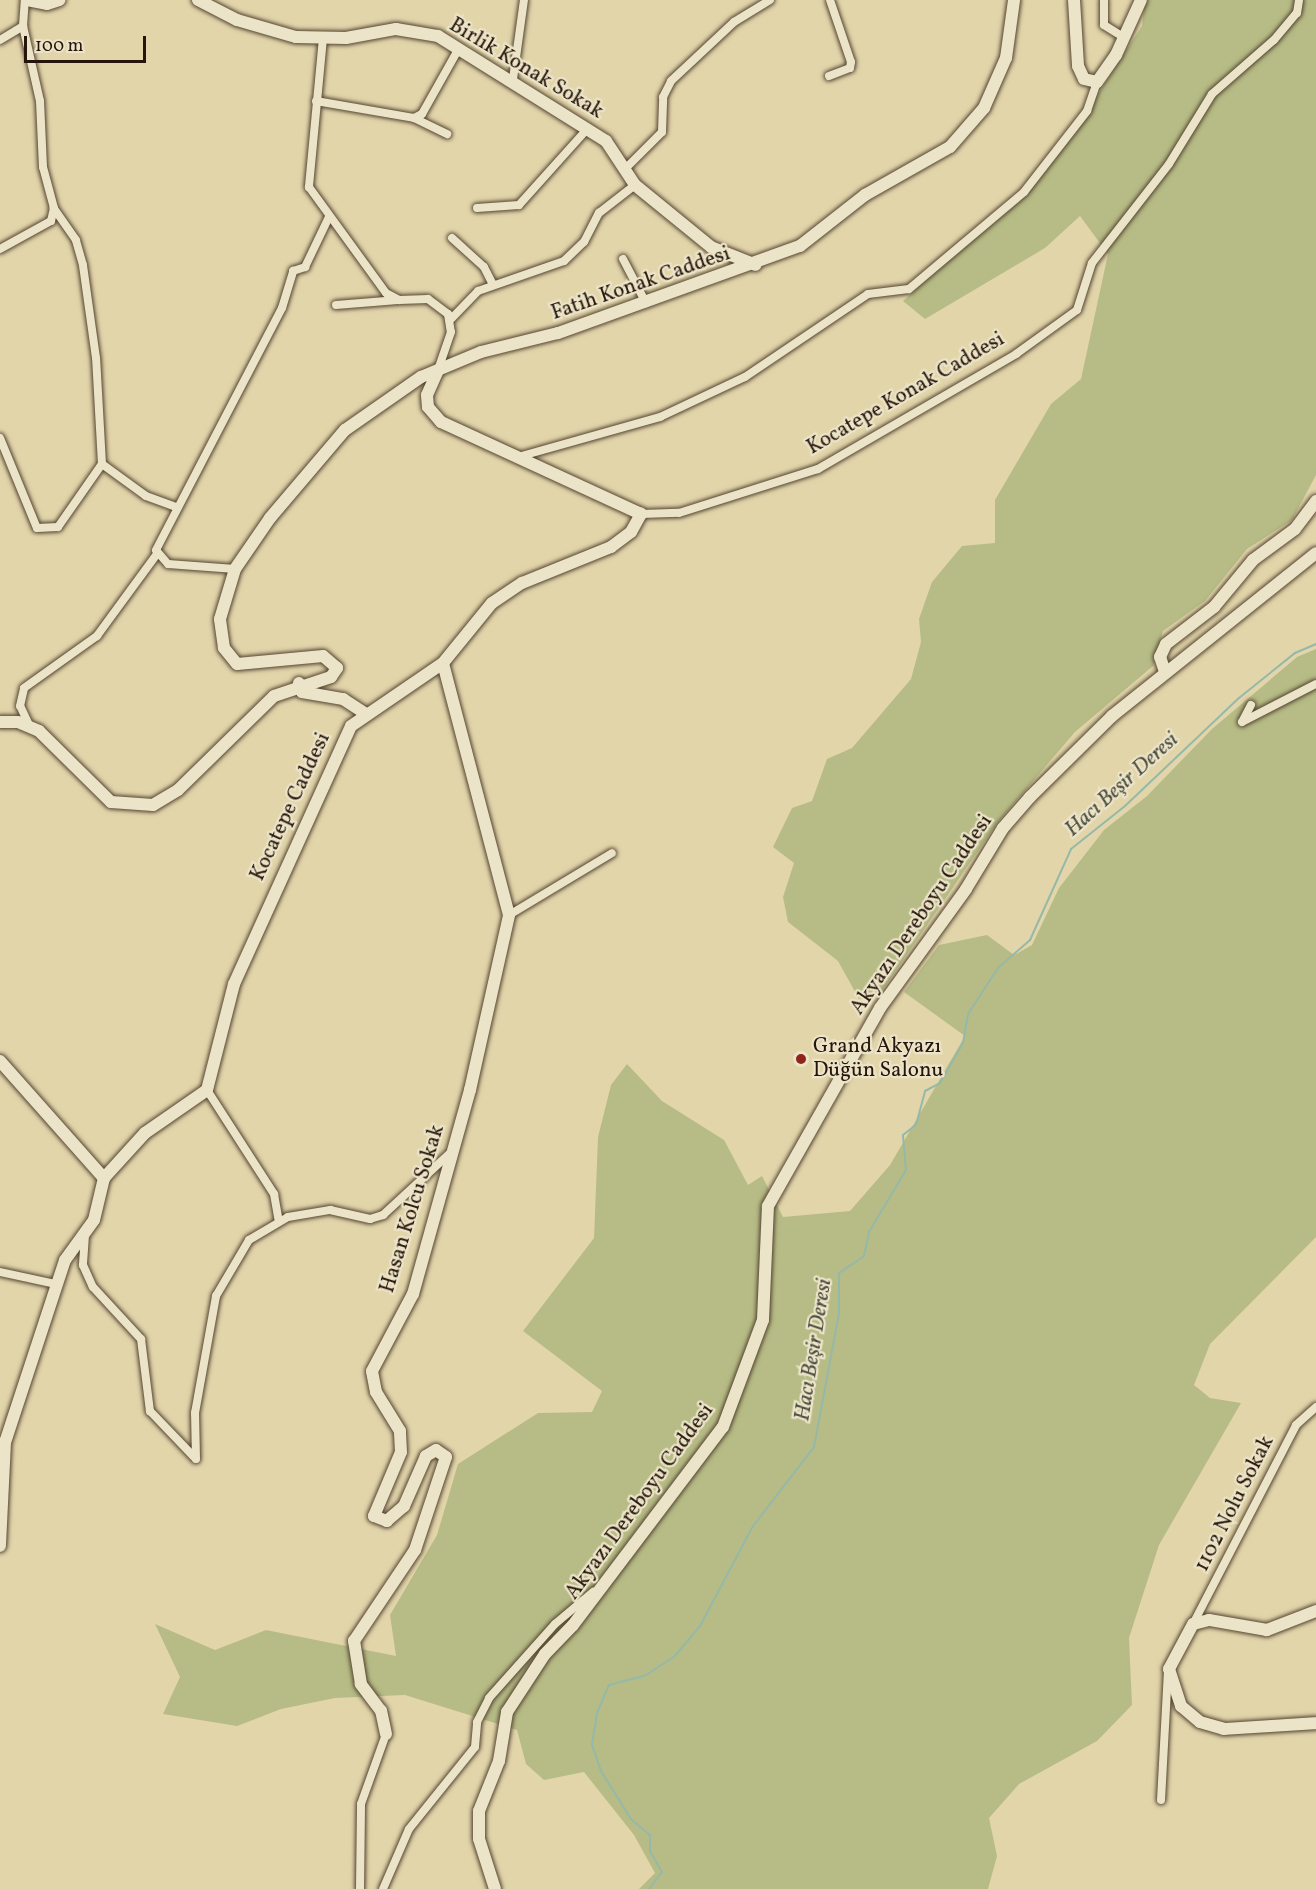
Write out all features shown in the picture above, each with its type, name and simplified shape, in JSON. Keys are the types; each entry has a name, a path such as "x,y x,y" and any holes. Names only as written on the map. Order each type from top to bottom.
{"main road":[{"path":"26,0 59,0"},
{"name":"Birlik Konak Sokak","path":"198,0 237,20 296,37 323,38 421,31 459,48 588,128 627,166 635,184 711,248 756,265"},
{"name":"Fatih Konak Caddesi","path":"299,683 331,677 337,668 334,661 323,656 257,666 237,664 224,648 220,619 235,569 270,518 345,430 438,370 646,303 756,265 800,246 865,195 950,147 984,108 999,79 1014,0"},
{"path":"1074,0 1078,66 1084,78 1097,82 1123,38 1141,0"},
{"name":"Kocatepe Konak Caddesi","path":"438,370 427,395 428,407 441,422 641,514"},
{"path":"1165,672 1160,657 1166,644 1214,608 1316,501"},
{"name":"Kocatepe Caddesi","path":"207,1090 238,974 336,750 366,714 443,663 492,603 522,583 611,547 631,532 641,514"},
{"name":"Akyazı Dereboyu Caddesi","path":"495,1889 479,1839 479,1811 499,1761 507,1712 545,1654 607,1581 723,1427 764,1320 768,1206 879,1008 966,889 1003,828 1112,716 1316,553"},
{"name":"Hasan Kolcu Sokak","path":"386,1734 381,1711 361,1684 354,1641 415,1550 446,1457 436,1450 426,1456 404,1506 387,1521 374,1516 401,1452 400,1431 376,1392 372,1371 412,1294 449,1154 470,1090 509,915 443,663"},
{"path":"0,722 30,728 111,802 153,805 178,790 274,696 299,683 302,692 343,699 366,714"},
{"path":"0,1061 104,1178"},
{"path":"0,1546 5,1443 52,1313 56,1284 64,1260 86,1231 104,1178 145,1133 207,1090"},
{"path":"1316,1611 1268,1630 1209,1620 1193,1624 1169,1669 1181,1706 1200,1722 1224,1729 1316,1723"}],"street":[{"path":"0,438 37,528 58,527 102,465 96,358 83,265 76,240 54,208 42,167 40,101 23,26 26,0"},
{"path":"513,80 524,0"},
{"path":"627,166 662,132 663,97 671,81 734,22 770,0"},
{"path":"829,76 850,68 851,62 830,0"},
{"path":"1104,0 1104,26 1123,38"},
{"name":"Kocatepe Konak Caddesi","path":"641,514 680,513 818,470 988,371 1077,310 1092,263 1169,164 1212,94 1274,40 1297,13 1299,0"},
{"path":"0,40 23,26"},
{"path":"323,38 308,178 329,217 386,293 399,300"},
{"path":"414,118 422,114 459,48"},
{"path":"518,457 660,417 745,376 868,294 909,288 1023,192 1087,111 1097,82"},
{"path":"316,101 414,118 447,134"},
{"path":"477,208 519,205 588,128"},
{"path":"438,370 452,319 478,291 564,261 585,242 599,213 635,184"},
{"path":"0,249 51,221 54,208"},
{"path":"30,728 20,706 24,688 97,636 157,554 176,507 282,308 293,271 305,267 329,217"},
{"path":"452,238 484,267 493,285"},
{"path":"622,259 646,303"},
{"path":"336,305 428,299 452,319"},
{"path":"102,465 147,496 176,507"},
{"path":"157,554 168,564 235,569"},
{"path":"1251,705 1242,722 1316,684"},
{"path":"509,915 612,853"},
{"path":"207,1090 274,1194 279,1222"},
{"path":"86,1231 83,1265 93,1287 141,1339 150,1411 196,1459 195,1413 216,1296 249,1239 279,1222 330,1210 370,1219 383,1215 449,1154"},
{"path":"0,1272 56,1284"},
{"name":"1102 Nolu Sokak","path":"1193,1624 1296,1425 1316,1407"},
{"path":"383,1889 409,1829 475,1747 477,1722 489,1698 555,1624 607,1581"},
{"path":"1161,1800 1169,1669"},
{"path":"360,1889 361,1804 386,1734"}],"green space":[{"path":"1145,0 1316,0 1316,475 1292,520 1247,549 1205,601 1163,631 1153,666 1075,732 998,822 879,995 859,999 838,961 788,922 783,897 794,863 773,847 792,808 812,801 827,759 852,748 911,679 921,642 919,619 932,582 962,546 995,543 995,500 1051,404 1081,379 1108,254 1080,216 1045,248 925,319 903,301 1024,192 1087,111 1142,26"},
{"path":"1316,649 1316,1237 1210,1344 1194,1385 1210,1398 1241,1403 1159,1545 1129,1638 1132,1705 1097,1741 1019,1784 989,1818 997,1856 988,1889 639,1889 655,1873 634,1835 584,1772 544,1780 526,1764 517,1730 405,1695 335,1698 281,1709 237,1726 163,1714 180,1677 155,1624 215,1650 266,1630 396,1656 390,1615 437,1535 458,1464 538,1413 592,1412 602,1391 523,1331 594,1238 598,1137 611,1085 627,1064 662,1101 724,1140 748,1185 762,1176 783,1217 850,1211 890,1165 965,1036 904,992 939,945 987,935 1014,955 1032,945 1059,888 1104,830 1147,796 1212,729 1297,657"}],"waterway":[{"name":"Hacı Beşir Deresi","path":"649,1889 662,1872 650,1851 650,1835 631,1819 601,1771 592,1745 597,1713 609,1685 646,1675 674,1657 700,1626 753,1526 814,1447 839,1313 839,1273 864,1256 869,1232 906,1170 903,1135 916,1125 925,1091 940,1083 963,1043 968,1014 998,968 1030,940 1071,849 1125,806 1239,698 1295,653 1316,644"}],"place":[{"name":"Grand Akyazı Düğün Salonu","path":"801,1059"}]}
